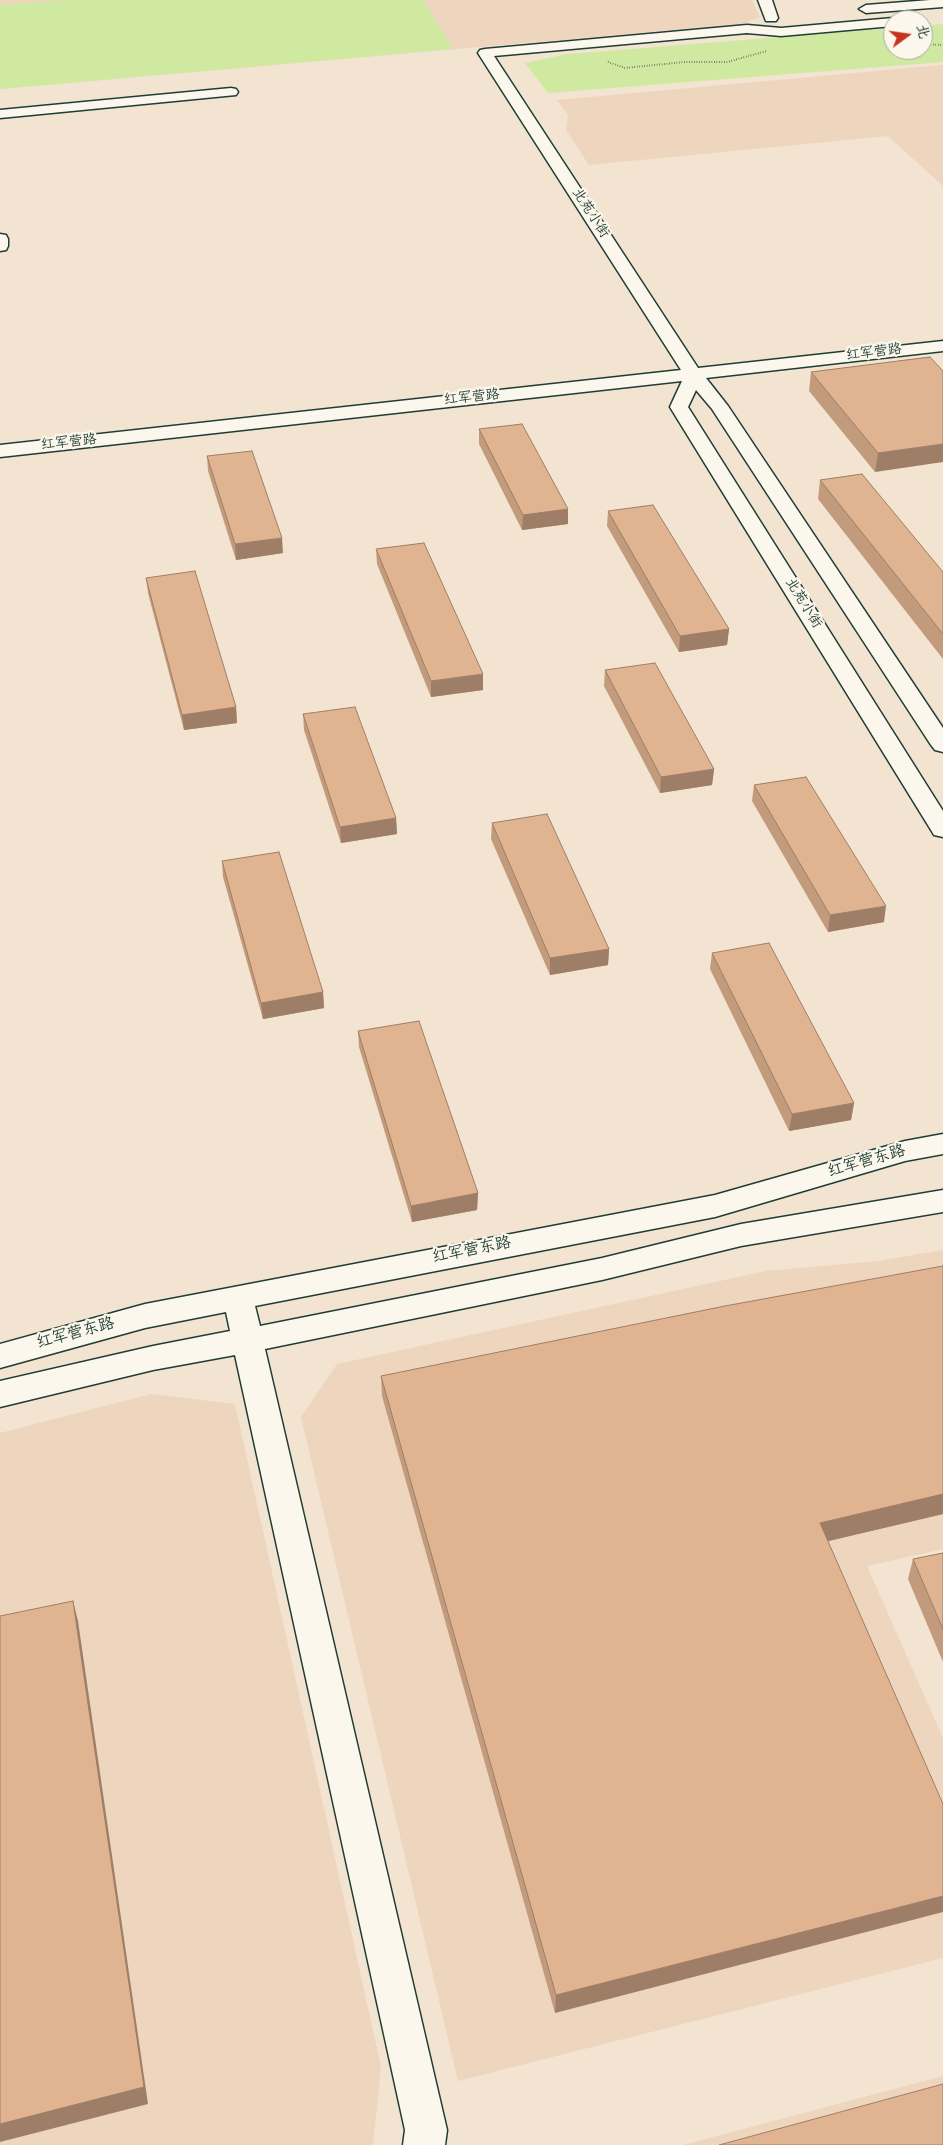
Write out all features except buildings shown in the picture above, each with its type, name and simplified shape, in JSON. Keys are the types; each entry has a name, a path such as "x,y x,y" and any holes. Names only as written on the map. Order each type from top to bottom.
{"street":[{"path":"747,29 775,18 764,0"},
{"path":"855,10 943,3"},
{"path":"575,45 747,29 781,32 883,23"},
{"name":"北苑小街","path":"575,45 485,53 694,375 719,406 943,745"},
{"path":"0,114 231,92"},
{"path":"0,239 0,246"},
{"name":"红军营路","path":"0,451 943,346"},
{"name":"北苑小街","path":"694,375 679,407 943,830"},
{"name":"红军营东路","path":"0,1356 145,1316 715,1206 905,1151 943,1144"},
{"path":"0,1394 153,1358 371,1317 602,1269 741,1235 943,1201"},
{"path":"238,1298 426,2130 424,2145"}],"path":[{"path":"575,45 585,55 625,68 684,62 727,62 770,50"}],"shaded area":[{"path":"0,0 752,0 760,17 742,24 0,89"},
{"path":"943,65 943,186 888,136 589,165 566,130 568,115 557,100"},
{"path":"943,1250 943,1549 867,1566 943,1738 943,1958 458,2081 301,1417 337,1364 766,1271 878,1261"},
{"path":"151,1394 235,1404 381,2067 373,2145 0,2145 0,1433"},
{"path":"943,2076 943,2145 683,2145"}],"green space":[{"path":"66,0 423,0 453,49 0,89 0,5"},
{"path":"943,24 943,62 548,93 525,63 568,54 883,29 883,60 933,60 933,25"}]}
